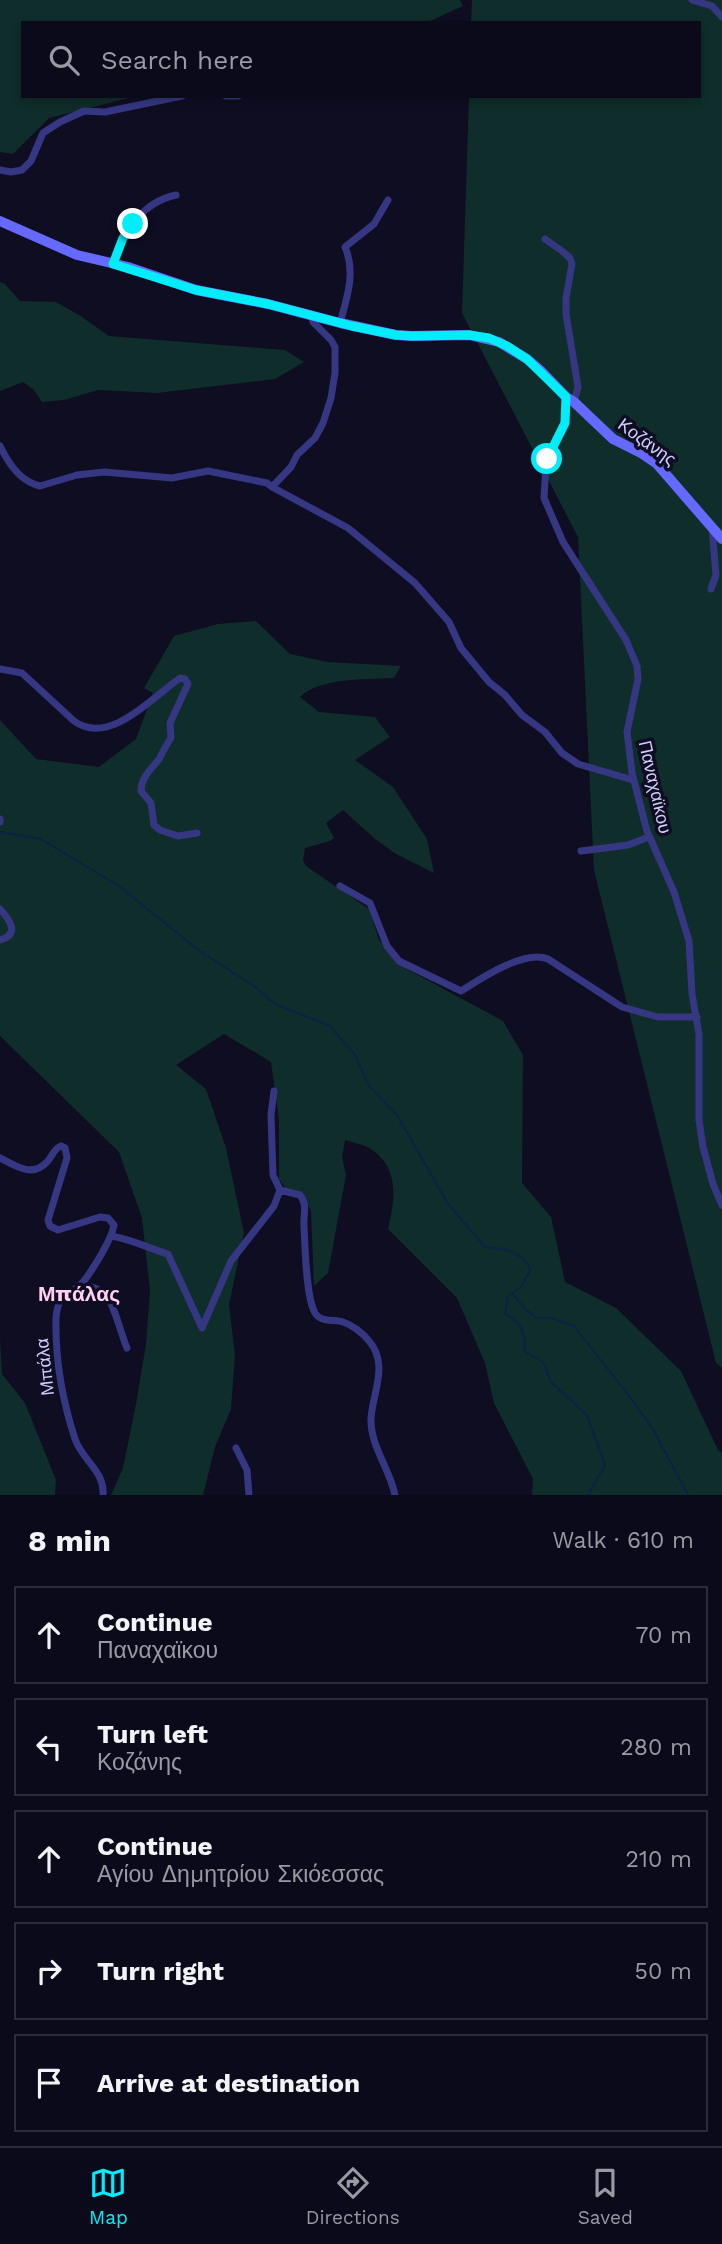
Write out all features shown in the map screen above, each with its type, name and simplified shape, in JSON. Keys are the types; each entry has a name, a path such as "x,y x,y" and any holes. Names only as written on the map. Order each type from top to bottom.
{"street":[{"path":"692,0 712,6 722,17"},
{"path":"0,170 22,170 31,161 43,133 84,111 105,112 172,98"},
{"path":"113,264 123,238 141,215 159,200 176,195"},
{"path":"340,323 350,276 350,260 345,247 374,224 388,200"},
{"name":"Κοζάνης","path":"0,221 78,255 196,290 407,336 446,334 489,338 527,359 613,439 657,464 722,539"},
{"name":"Παναχαϊκου","path":"545,239 570,258 572,264 566,314 578,387 570,399 565,423 549,454 544,498 563,542 620,630 636,661 638,679 627,736 633,780 649,837 674,891 683,918 691,955 691,988 697,1017 700,1076 699,1120 713,1184 722,1205"},
{"path":"272,488 315,438 331,398 335,347 313,322 311,314"},
{"path":"0,446 25,480 40,486 71,476 109,471 172,478 205,471 267,483 348,528 415,583 449,622 461,648 489,682 505,695 522,715 545,732 562,753 578,764 633,780"},
{"path":"711,589 716,575 712,528"},
{"path":"0,668 22,673 74,721 81,726 92,728 122,722 180,678 185,679 188,684 170,723 171,738 160,758 144,777 141,791 151,803 154,825 160,830 178,836 197,833"},
{"path":"581,851 628,845 649,837"},
{"path":"340,886 370,904 387,946 399,961 461,991 498,968 540,956 622,1007 658,1017 697,1017"},
{"path":"0,909 10,921 12,929 5,939 0,940"},
{"path":"0,1158 30,1171 47,1162 58,1146 65,1148 67,1158 48,1220 50,1226 58,1230 100,1217 108,1218 114,1225 111,1236 131,1239 149,1249 168,1254 202,1328 231,1261 274,1206 280,1190 274,1175 271,1115 274,1091"},
{"path":"280,1190 294,1193 303,1199 309,1294 314,1312 323,1319 349,1325 369,1340 375,1350 379,1376 372,1427 395,1495"},
{"name":"Μπάλα","path":"103,1495 104,1488 99,1474 81,1453 75,1439 60,1386 56,1357 57,1314 66,1292 82,1284 111,1236"},
{"path":"82,1284 106,1293 113,1302 118,1328 127,1348"},
{"path":"236,1448 247,1470 249,1495"}],"green space":[{"path":"0,0 460,0 463,6 430,21 21,21 21,98 129,98 49,118 13,154 0,152"},
{"path":"472,0 722,0 722,1368 716,1363 594,870 578,537 462,313 469,98 701,98 701,21 471,21"},
{"path":"0,282 20,301 56,302 109,336 285,350 304,362 275,379 157,393 98,390 64,400 42,402 33,389 23,382 0,391"},
{"path":"256,621 290,654 328,662 401,666 394,678 331,683 319,686 300,697 319,712 375,717 390,737 355,760 393,787 427,839 434,873 396,854 343,810 326,823 334,838 305,848 303,860 306,866 369,909 379,940 398,956 405,968 503,1021 523,1055 522,1183 551,1217 565,1282 616,1308 681,1371 718,1450 722,1453 722,1495 532,1495 533,1479 494,1403 485,1363 457,1298 388,1229 393,1185 387,1166 371,1149 345,1140 342,1157 346,1175 328,1273 314,1286 311,1211 301,1192 286,1189 279,1179 279,1120 271,1062 224,1034 176,1065 206,1089 226,1148 244,1233 229,1305 235,1355 231,1409 215,1447 203,1495 111,1495 123,1468 146,1344 150,1291 142,1218 119,1152 0,1036 0,720 36,759 99,767 136,739 153,693 144,688 174,636 218,624"},
{"path":"0,1338 2,1374 25,1403 56,1480 55,1495 0,1495"}],"waterway":[{"path":"0,832 41,839 119,886 201,952 254,986 275,1004 330,1026 355,1055 369,1086 397,1115 448,1204 485,1247 511,1252 522,1258 531,1269 521,1287 508,1296 505,1314 515,1320 522,1329 524,1351 543,1362 551,1382 587,1415 605,1465 588,1495"},
{"path":"512,1293 525,1309 537,1318 551,1318 574,1326 654,1431 688,1495"}],"district":[{"name":"Μπάλας","path":"79,1294"}],"route":[{"path":"133,224 123,238 113,264 196,290 311,314 352,326 407,336 474,335 507,346 540,370 566,397 565,423 547,459"}]}
